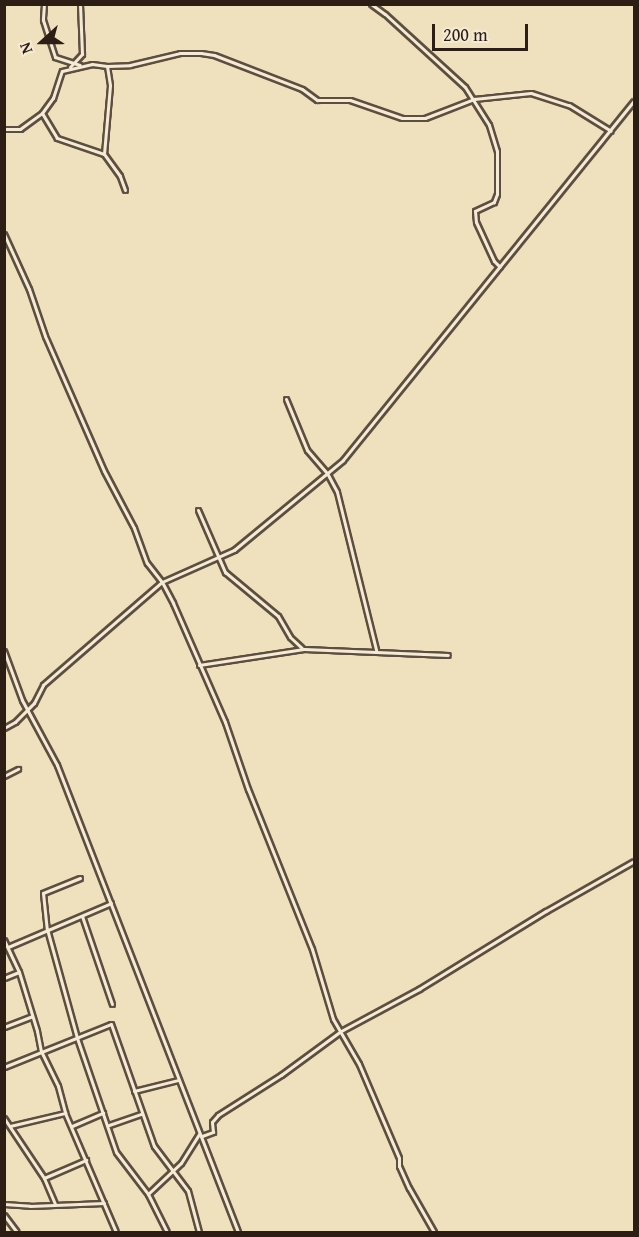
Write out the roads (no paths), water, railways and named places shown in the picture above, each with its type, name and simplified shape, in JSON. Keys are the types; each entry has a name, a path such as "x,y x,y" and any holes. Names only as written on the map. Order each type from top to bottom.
{"street":[{"path":"44,4 43,20 55,57 75,62 81,66"},
{"path":"4,129 20,129 42,113 53,98 62,71 82,54 81,4"},
{"path":"371,4 465,87 489,125 497,151 497,194 494,202 475,211 476,222 494,261 500,267"},
{"path":"68,68 145,62 180,53 214,55 302,89 317,100 350,100 402,118 425,118 474,99 531,93 569,105 610,131"},
{"path":"104,154 110,85 107,66"},
{"path":"4,728 17,721 26,708 34,703 43,685 162,582 234,550 343,460 634,101"},
{"path":"42,113 57,138 104,154 120,176 125,190"},
{"path":"4,234 29,289 45,336 104,471 134,528 147,563 162,582 225,722 248,789 312,949 333,1019 362,1070 399,1158 399,1166 434,1233"},
{"path":"286,399 307,450 327,473 337,492 376,650"},
{"path":"198,510 225,572 278,616 290,637 304,649"},
{"path":"199,665 304,649 376,650 448,656"},
{"path":"4,651 26,708 57,765 238,1233"},
{"path":"4,776 18,769"},
{"path":"148,1194 180,1163 200,1135 213,1132 212,1122 218,1115 281,1075 341,1031 419,988 546,910 634,861"},
{"path":"80,878 43,893 47,929 77,1038 117,1152 148,1194 167,1233"},
{"path":"8,947 111,903"},
{"path":"82,916 112,1004"},
{"path":"4,940 19,972 41,1051 58,1086 65,1113 116,1233"},
{"path":"4,978 19,972"},
{"path":"4,1027 32,1016"},
{"path":"4,1067 111,1024 154,1146 188,1191 199,1233"},
{"path":"134,1091 178,1080"},
{"path":"72,1126 104,1112"},
{"path":"10,1126 65,1113"},
{"path":"109,1125 141,1114"},
{"path":"4,1118 44,1178 55,1204"},
{"path":"44,1178 86,1160"},
{"path":"4,1204 105,1203"},
{"path":"4,1215 17,1233"}]}
